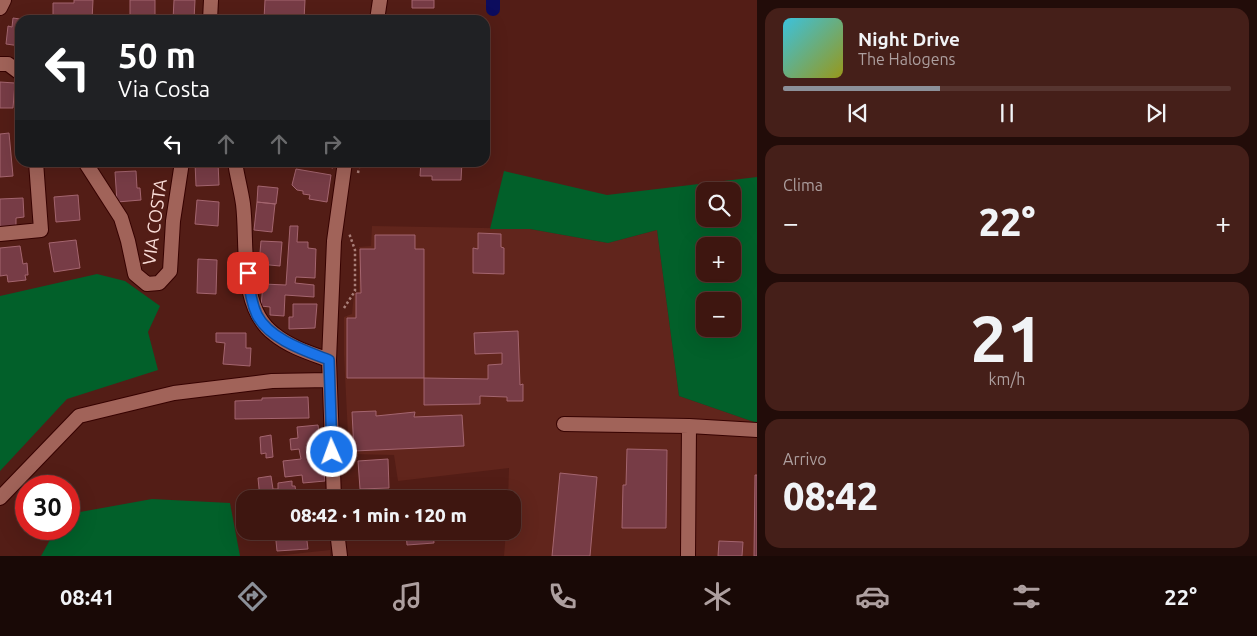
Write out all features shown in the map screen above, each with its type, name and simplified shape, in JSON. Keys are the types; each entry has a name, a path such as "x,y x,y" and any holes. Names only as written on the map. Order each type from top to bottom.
{"street":[{"path":"0,8 4,0"},
{"path":"210,15 211,0"},
{"path":"378,15 380,0"},
{"path":"0,64 8,64 15,69"},
{"path":"0,234 41,230 36,167"},
{"name":"VIA COSTA","path":"88,167 121,218 135,274 147,284 159,284 170,271 173,221 181,167"},
{"path":"236,167 243,204 249,290 257,316 273,334 295,347 329,360"},
{"path":"334,490 329,360 334,241 344,167"},
{"path":"0,498 79,416 174,393 272,381 329,380"},
{"path":"564,424 689,426 757,430"},
{"path":"688,556 689,426"},
{"path":"338,540 340,556"}],"path":[{"path":"356,180 359,167"},
{"path":"343,311 355,290 355,250 349,234 349,227"}],"shaded area":[{"path":"372,226 530,229 608,243 657,230 679,396 757,423 757,556 504,556 505,540 521,540 521,490 508,490 509,468 398,481 394,455 349,454 344,317 352,314 354,293 359,292 359,247 371,246"},
{"path":"330,550 330,556 275,556"}],"green space":[{"path":"504,171 607,195 696,184 696,227 741,227 741,182 715,182 757,177 757,423 679,396 657,230 608,243 530,229 490,229"},
{"path":"97,274 125,281 160,306 148,332 158,370 67,399 0,471 0,296"},
{"path":"152,499 230,503 240,556 41,556 50,540 80,540 80,512"}],"building":[{"path":"74,0 93,0 92,15 53,15 53,3 74,3"},
{"path":"130,0 155,0 155,15 130,15"},
{"path":"174,0 195,0 194,15 173,15"},
{"path":"265,0 305,0 304,15 264,15"},
{"path":"412,0 434,0 434,8 412,8"},
{"path":"13,18 15,18 15,45 6,44 8,26 12,27"},
{"path":"0,82 15,83 13,108 0,108"},
{"path":"9,133 13,176 0,177 0,134"},
{"path":"195,167 218,167 219,185 196,186"},
{"path":"421,167 462,167 461,180 432,180 432,176 420,176"},
{"path":"296,169 331,175 327,202 309,199 310,195 303,194 303,191 297,190 292,185"},
{"path":"136,171 137,188 140,188 141,200 117,202 115,172"},
{"path":"258,186 278,188 276,204 257,202"},
{"path":"78,195 80,220 56,222 54,197"},
{"path":"23,198 24,217 16,218 16,226 0,227 0,199"},
{"path":"197,200 219,202 218,226 195,224"},
{"path":"257,202 275,204 272,232 254,230"},
{"path":"290,226 298,226 297,242 308,242 308,248 316,249 315,278 296,277 295,283 314,285 314,297 285,295 284,316 270,315 270,307 261,306 263,284 286,285"},
{"path":"478,233 501,234 501,247 504,248 504,274 473,273 473,248 478,249"},
{"path":"375,235 415,235 415,249 424,249 424,378 347,378 347,318 356,318 356,293 361,293 360,249 375,249"},
{"path":"76,240 80,268 54,272 49,243"},
{"path":"261,241 282,242 280,266 259,264"},
{"path":"20,246 23,264 27,263 28,275 25,275 26,280 8,282 7,275 0,276 0,248"},
{"path":"198,259 217,260 216,294 197,293"},
{"path":"293,304 317,304 315,328 289,329 289,317 293,317"},
{"path":"518,331 520,385 523,384 523,401 507,401 507,397 480,396 480,404 424,405 424,378 488,379 488,365 502,364 502,353 475,354 474,333"},
{"path":"216,333 246,333 246,348 251,348 250,366 223,364 225,343 216,342"},
{"path":"308,397 309,418 235,419 235,401 262,400 262,398"},
{"path":"376,411 376,416 415,412 414,417 462,415 464,446 354,451 352,412"},
{"path":"318,425 325,481 303,483 302,475 285,477 283,461 301,459 299,449 291,450 290,439 298,438 297,427"},
{"path":"271,435 273,457 266,458 266,453 261,454 260,437"},
{"path":"627,449 667,450 666,528 622,528 623,485 626,485"},
{"path":"388,459 389,488 360,489 358,461"},
{"path":"560,473 597,477 590,556 552,556"},
{"path":"755,475 757,475 757,556 754,556"},
{"path":"271,476 273,489 278,489 278,483 292,481 292,486 295,486 296,490 259,490 258,478"},
{"path":"276,540 307,540 308,549 277,551"},
{"path":"407,540 434,540 434,543 407,545"},
{"path":"719,541 743,542 742,556 718,556"}],"waterway":[{"path":"493,0 493,9"}],"route":[{"path":"248,273 249,290 257,316 273,334 295,347 329,360 332,452"}]}
